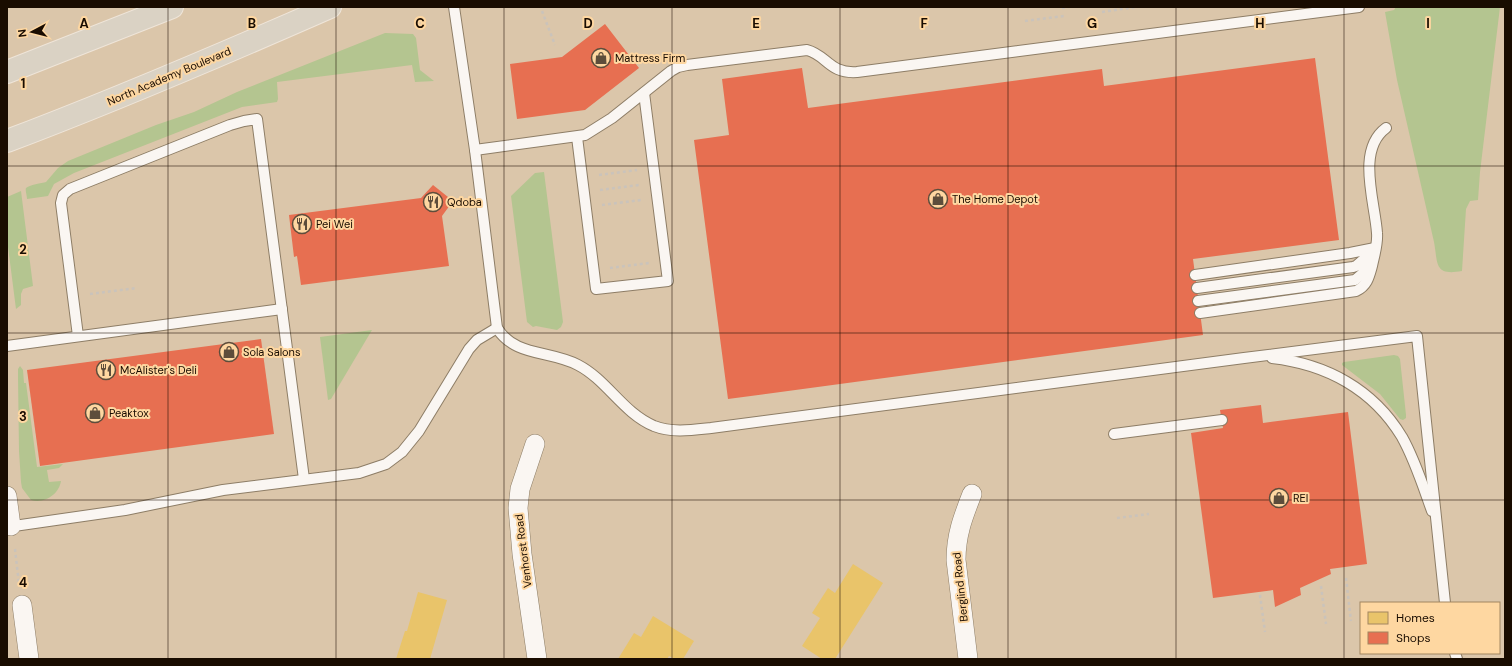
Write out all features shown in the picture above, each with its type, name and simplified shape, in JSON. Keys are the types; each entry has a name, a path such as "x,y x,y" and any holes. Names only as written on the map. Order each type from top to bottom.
{"highway":[{"path":"7,72 172,7"},
{"name":"North Academy Boulevard","path":"7,141 90,110 330,7"}],"street":[{"name":"Venhorst Road","path":"535,444 520,489 518,508 522,554 537,659"},
{"name":"Berglind Road","path":"968,659 956,560 956,546 958,532 972,494"},
{"path":"7,496 9,526"},
{"path":"22,605 29,659"}],"lane":[{"path":"454,7 475,150 497,328 502,336 514,346 567,360 585,369 645,421 663,429 682,431 1417,336 1446,602"},
{"path":"475,150 585,135 595,130 671,71 678,67 687,65 794,51 810,51 836,69 849,73 1359,7"},
{"path":"577,137 596,289 668,281 644,93"},
{"path":"78,336 61,198 66,192 237,122 257,119 304,479"},
{"path":"1200,313 1356,291 1365,285 1369,277 1377,243 1377,232 1370,187 1370,161 1375,140 1386,128"},
{"path":"1195,275 1376,248"},
{"path":"1197,288 1353,267 1376,248"},
{"path":"1198,301 1354,280 1362,274 1376,248"},
{"path":"7,346 282,309"},
{"path":"9,526 125,510 223,490 359,473 377,468 394,459 402,452 419,431 469,349 477,340 497,328"},
{"path":"1244,358 1270,358 1307,364 1331,373 1365,394 1387,416 1402,438 1422,483 1437,524"},
{"path":"1114,434 1222,420"}],"path":[{"path":"1062,8 1069,7"},
{"path":"1102,12 1135,7"},
{"path":"542,11 554,45"},
{"path":"1025,21 1064,16"},
{"path":"582,177 654,168"},
{"path":"584,192 656,183"},
{"path":"586,207 658,198"},
{"path":"594,270 665,261"},
{"path":"73,296 138,288"},
{"path":"1117,518 1149,514"},
{"path":"15,549 22,605"},
{"path":"1346,578 1351,621"},
{"path":"1321,586 1326,624"},
{"path":"1260,595 1265,632"}],"green space":[{"path":"1396,7 1500,7 1478,200 1470,201 1466,209 1462,271 1446,272 1439,267 1437,262 1434,242 1397,80 1385,12 1394,10"},
{"path":"385,33 413,34 416,38 420,70 434,81 415,82 412,65 277,82 277,102 242,107 74,173 54,184 48,196 27,199 26,188 46,182 58,168 68,161 156,125 194,112 237,92"},
{"path":"544,172 563,322 561,327 557,330 536,326 533,327 527,322 511,196 535,173"},
{"path":"21,191 33,286 23,289 21,294 21,305 16,309 7,239 7,197"},
{"path":"372,330 331,399 328,400 320,337"},
{"path":"1394,355 1398,356 1400,359 1406,415 1406,418 1403,420 1400,419 1380,394 1342,365 1344,362"},
{"path":"20,366 23,370 24,383 26,383 37,467 63,464 59,468 47,470 49,482 61,481 60,486 54,494 41,501 31,500 22,488 21,482 18,377 18,369"}],"building: Homes":[{"path":"853,564 883,583 835,659 822,659 802,646 820,618 812,613 828,588 835,593"},
{"path":"418,592 447,600 430,659 396,659 405,631 407,631"},
{"path":"653,616 694,641 683,659 675,659 669,656 667,659 618,659 634,633 641,637"}],"building: Shops":[{"path":"605,24 639,68 585,110 517,119 510,64 562,57"},
{"name":"The Home Depot","path":"1315,58 1339,240 1193,259 1203,335 728,399 694,140 729,135 722,79 802,68 808,108 1102,69 1104,86"},
{"path":"433,185 453,201 442,216 449,266 301,285 297,256 294,257 289,215 421,198"},
{"path":"261,339 274,434 40,466 27,370"},
{"name":"REI","path":"1261,405 1263,423 1348,412 1367,564 1330,569 1331,574 1300,588 1301,595 1275,607 1273,590 1213,598 1191,433 1223,428 1220,410"}],"place":[{"name":"Mattress Firm","path":"601,58"},
{"name":"The Home Depot","path":"938,199"},
{"name":"Qdoba","path":"433,202"},
{"name":"Pei Wei","path":"302,224"},
{"name":"Sola Salons","path":"229,352"},
{"name":"McAlister's Deli","path":"106,370"},
{"name":"Peaktox","path":"95,413"},
{"name":"REI","path":"1279,498"}]}
